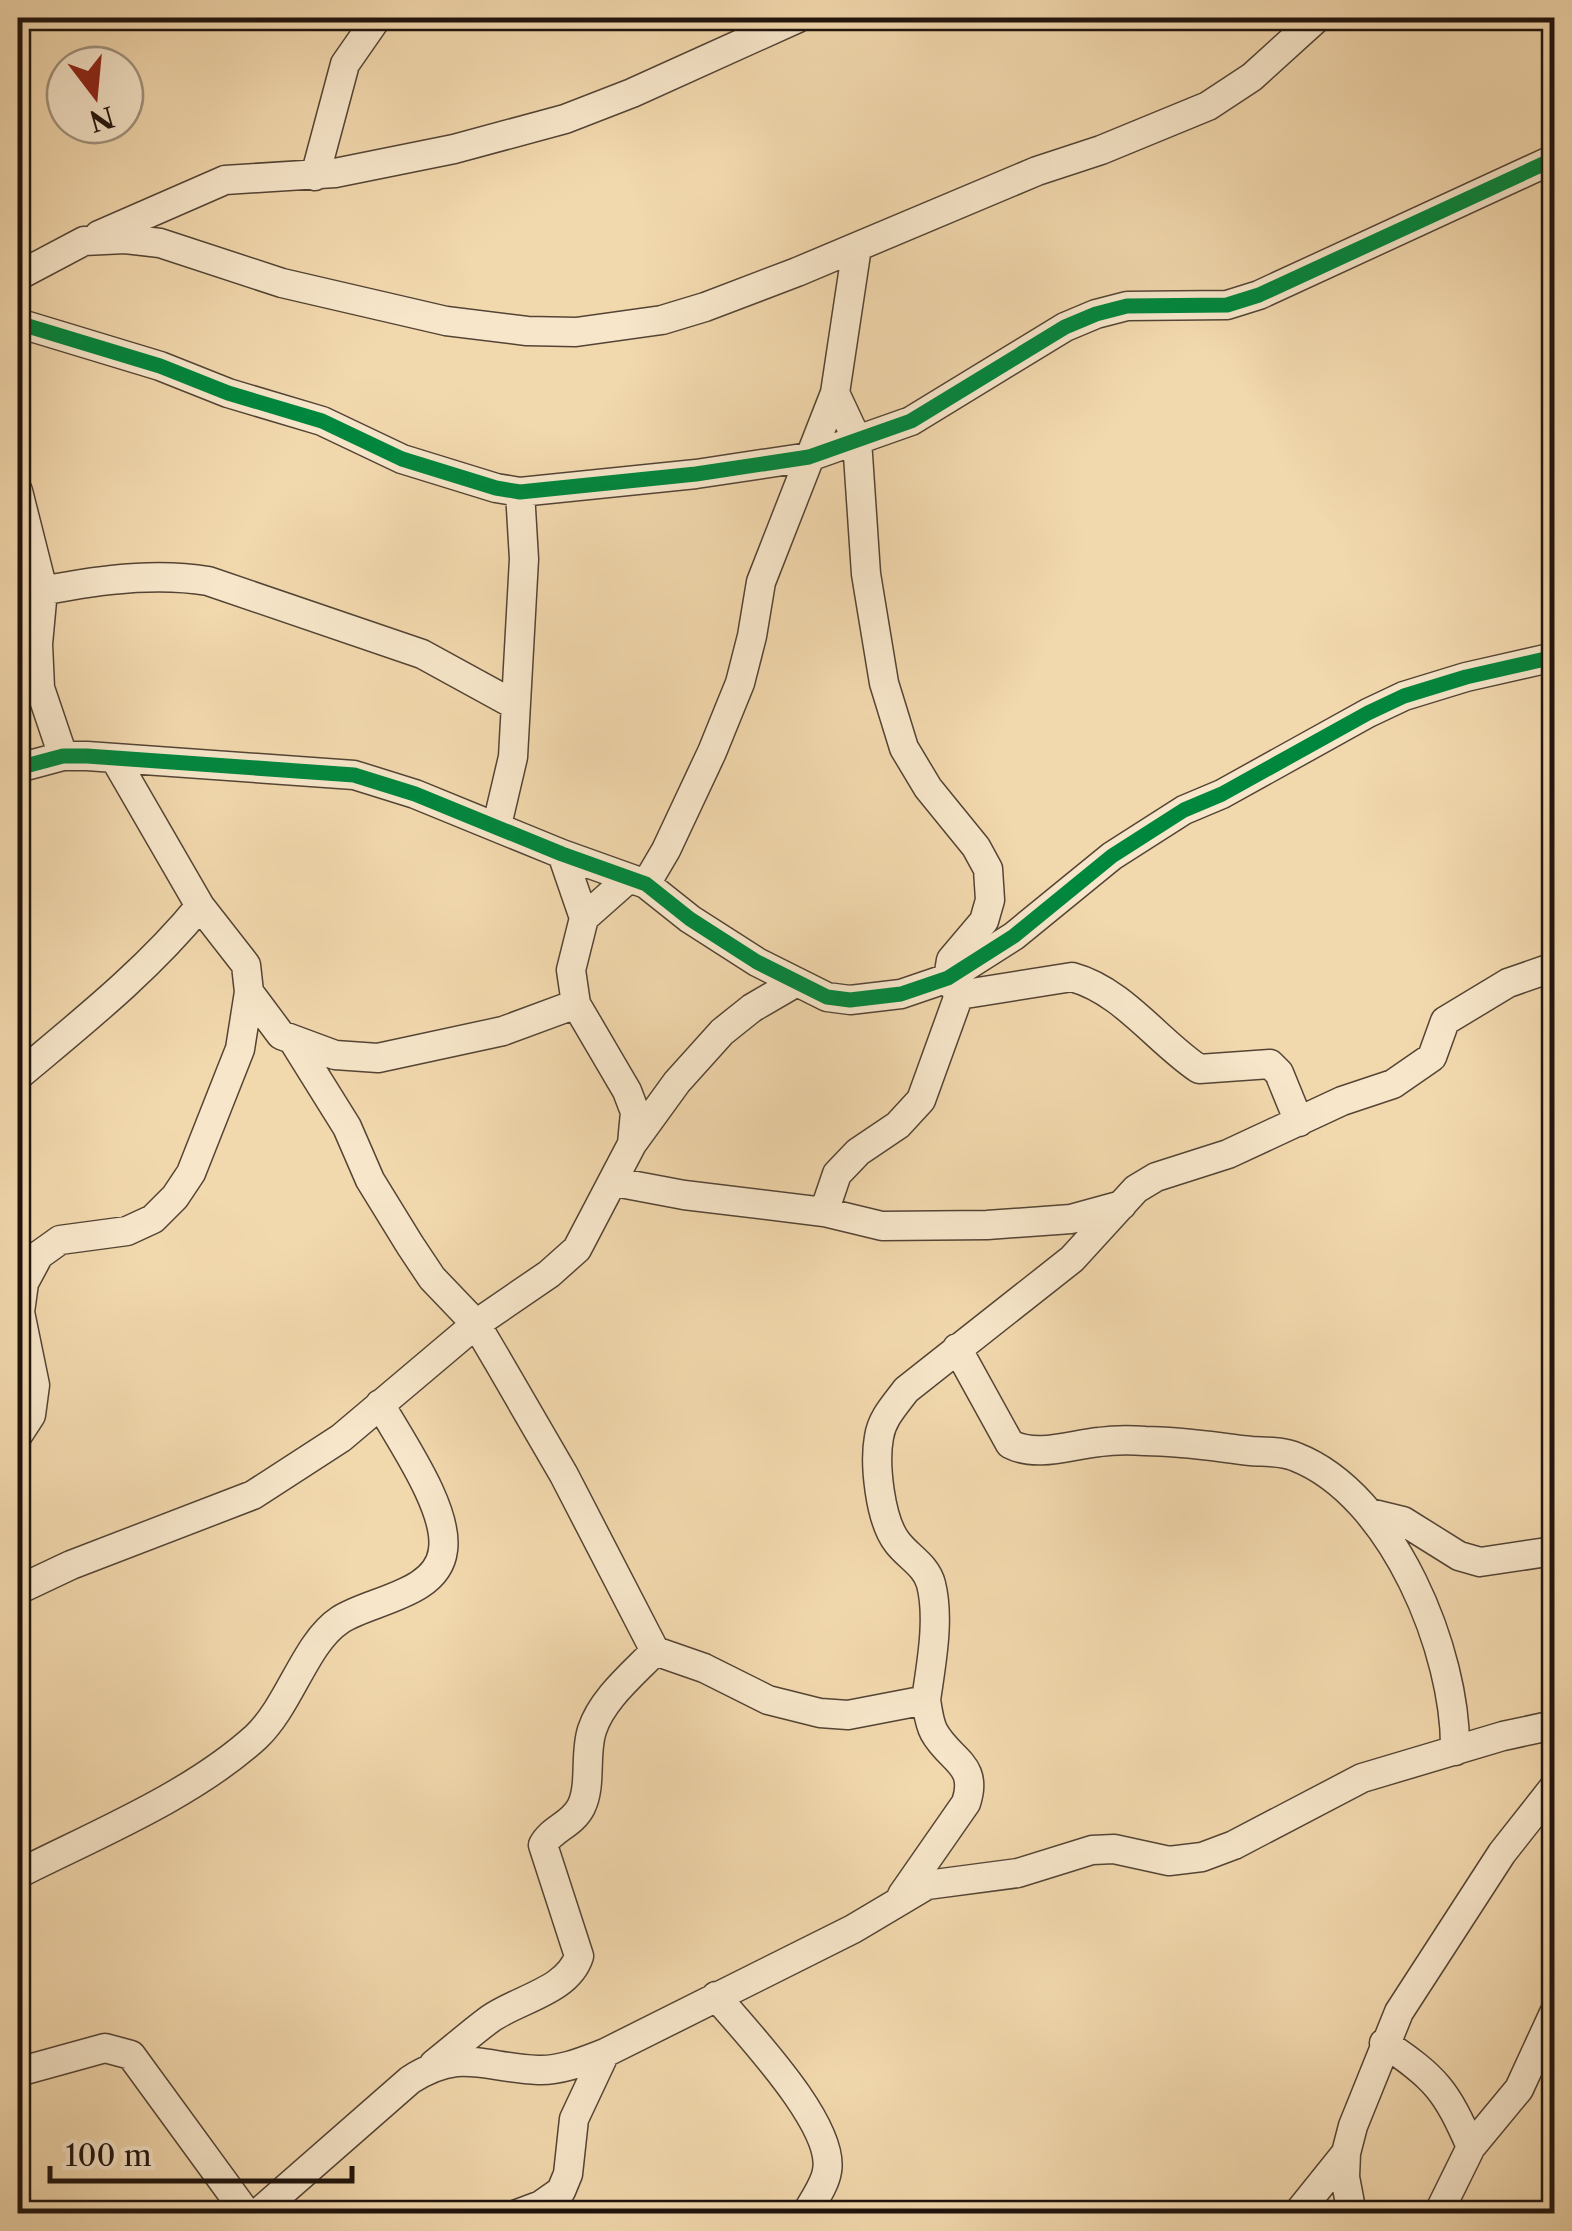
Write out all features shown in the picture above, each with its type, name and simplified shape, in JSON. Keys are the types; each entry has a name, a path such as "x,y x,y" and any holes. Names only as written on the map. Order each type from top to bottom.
{"street":[{"path":"315,176 346,64 377,18"},
{"path":"20,272 225,180 315,176 454,149 564,120 798,18"},
{"path":"84,241 125,239 160,243 282,283 446,321 576,332 662,320 706,307 1208,106 1252,77 1317,18"},
{"path":"18,323 322,421 402,459 496,488 520,492 696,474 809,456 911,421 1065,327 1096,314 1127,306 1228,305 1258,295 1554,159"},
{"path":"584,918 637,882 666,850 712,752 740,683 761,582 835,394 857,247"},
{"path":"824,1212 837,1174 858,1152 898,1125 921,1100 953,987 951,960 984,921 990,900 988,870 976,847 928,788 899,732 884,682 866,574 857,440 835,394"},
{"path":"18,492 40,688 63,756"},
{"path":"497,825 512,758 524,559 520,492"},
{"path":"30,593 176,576 208,581 422,654 515,705"},
{"path":"953,987 1112,856 1184,810 1222,794 1404,696 1554,657"},
{"path":"18,768 63,756 354,775 497,825 637,882 795,984 827,997 850,1000 1072,977 1090,982 1199,1068 1270,1064 1279,1073 1298,1122"},
{"path":"18,1435 31,1415 35,1385 20,1312 24,1283 39,1255 60,1240 127,1231 153,1219 175,1198 202,1147 240,1049 249,992 246,966 200,906 114,759"},
{"path":"562,854 584,918 571,970 576,1004 627,1090 635,1112 632,1144"},
{"path":"18,1076 138,974 200,906"},
{"path":"898,1901 966,1803 971,1788 968,1773 932,1729 926,1700 932,1622 930,1582 922,1566 898,1545 888,1528 877,1470 879,1435 887,1414 906,1390 1072,1260 1136,1189 1393,1084 1432,1057 1445,1021 1508,984 1554,967"},
{"path":"18,1590 71,1565 253,1495 341,1438 476,1324 577,1249 632,1144 677,1082 722,1032 752,1008 795,984"},
{"path":"249,992 287,1038 347,1127 370,1180 432,1278 476,1324 564,1475 655,1651 704,1668 768,1700 820,1713 848,1715 926,1700"},
{"path":"240,1049 287,1038 334,1055 378,1058 504,1031 576,1004"},
{"path":"615,1182 684,1195 824,1212 882,1226 987,1225 1071,1218 1122,1205"},
{"path":"957,1348 1010,1444 1021,1450 1148,1440 1294,1456 1323,1472 1370,1513 1404,1562 1447,1671 1454,1702 1455,1751"},
{"path":"18,1874 181,1789 256,1737 286,1700 317,1643 340,1620 423,1581 437,1567 444,1549 433,1502 380,1404"},
{"path":"1370,1513 1402,1521 1459,1556 1480,1562 1554,1552"},
{"path":"257,2214 410,2080 493,2017 558,1982 576,1967 579,1956 543,1845 546,1838 573,1819 582,1804 592,1730 611,1697 655,1651"},
{"path":"434,2064 450,2061 540,2070 572,2065 852,1929 927,1884 1018,1873 1092,1850 1114,1849 1169,1862 1202,1857 1234,1845 1362,1778 1554,1725"},
{"path":"1352,2214 1345,2177 1346,2153 1384,2043 1399,2012 1472,1896 1554,1788"},
{"path":"716,1996 816,2125 827,2153 827,2173 806,2214"},
{"path":"1438,2214 1471,2147 1519,2088 1554,2013"},
{"path":"1384,2043 1427,2072 1452,2104 1471,2147"},
{"path":"18,2072 105,2048 131,2055 247,2214"},
{"path":"516,2214 541,2205 561,2191 568,2174 574,2119 605,2052"},
{"path":"1298,2214 1346,2153"}],"cycle path":[{"path":"18,323 322,421 402,459 496,488 520,492 696,474 809,457 911,421 1065,327 1096,314 1127,306 1227,305 1259,295 1554,159"},
{"path":"18,768 63,756 87,756 354,775 415,794 646,884 690,919 757,962 827,997 850,1000 901,994 948,978 1014,936 1112,856 1184,810 1222,794 1368,713 1404,696 1466,677 1554,657"}]}
